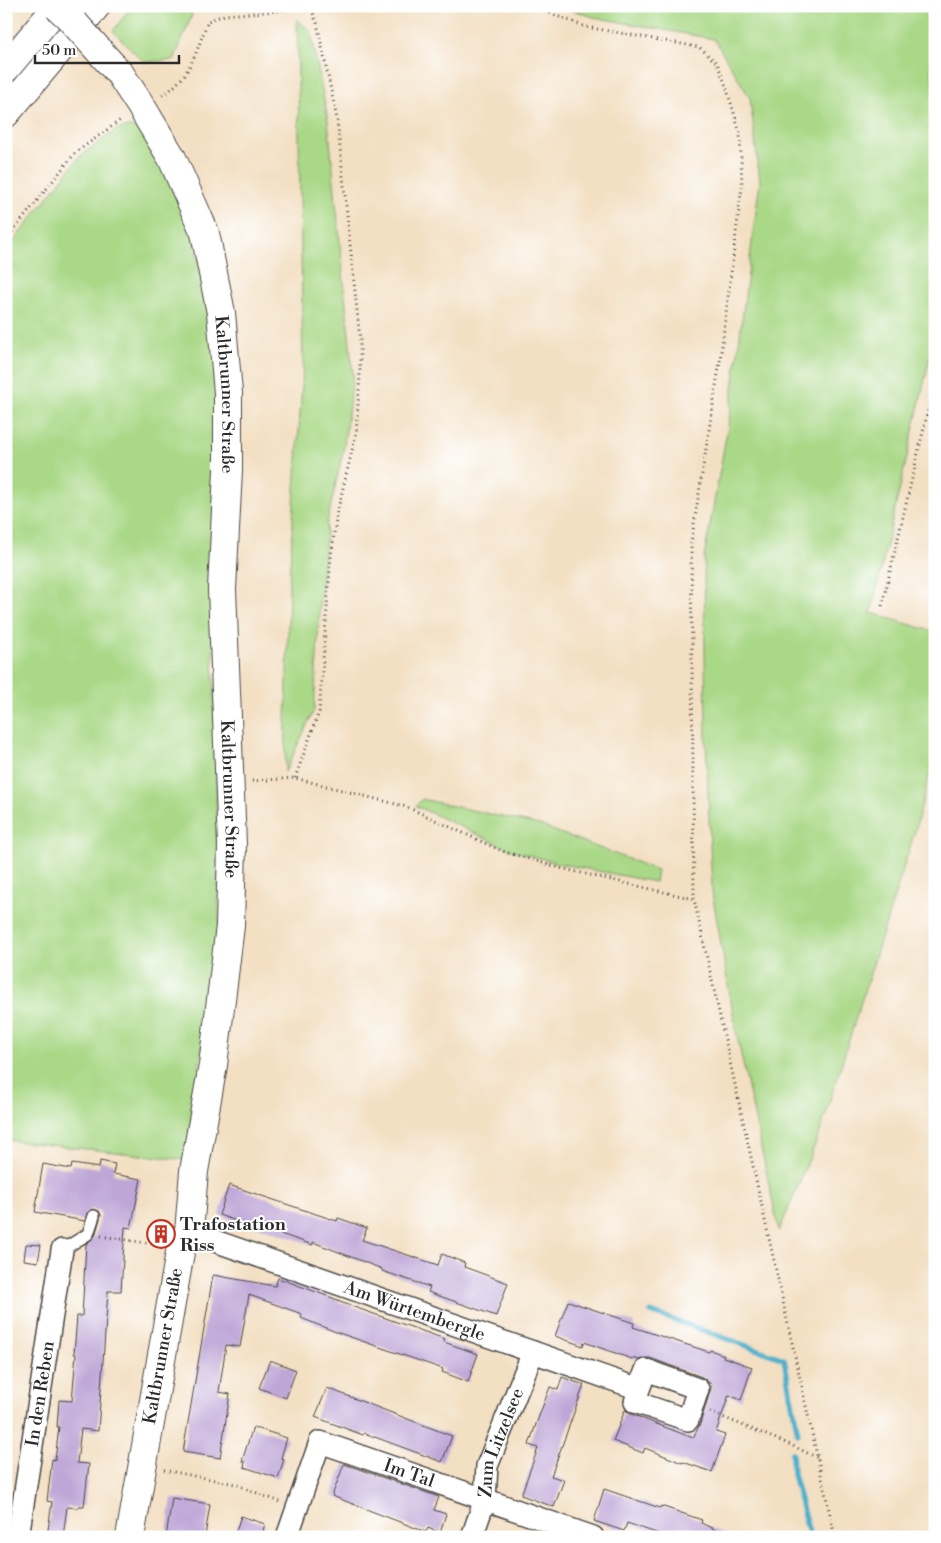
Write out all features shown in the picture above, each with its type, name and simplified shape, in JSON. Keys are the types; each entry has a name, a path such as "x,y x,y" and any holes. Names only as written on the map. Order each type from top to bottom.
{"main road":[{"path":"6,68 58,6"},
{"name":"Kaltbrunner Straße","path":"58,6 120,74 141,106 172,158 205,233 221,313 228,393 228,470 222,589 232,845 230,926 213,1065 194,1171 189,1232 182,1241 130,1537"},
{"path":"6,113 96,6"}],"street":[{"name":"Am Würtembergle","path":"189,1232 639,1388"},
{"name":"In den Reben","path":"18,1537 62,1250"},
{"name":"Zum Litzelsee","path":"472,1537 485,1499 488,1466 534,1352"},
{"path":"646,1370 698,1389 688,1420 635,1402 639,1388 646,1370"},
{"name":"Im Tal","path":"287,1537 320,1442 594,1537"}],"lane":[{"path":"62,1250 88,1234 94,1216"}],"path":[{"path":"6,240 75,153 141,106 174,88 191,65 208,20 224,15 279,11 295,6"},
{"path":"295,778 319,712 331,556 338,513 356,434 360,376 360,339 337,119 317,23 310,6"},
{"path":"531,6 586,27 699,47 717,63 740,133 741,196 720,361 691,543 694,899 835,1537"},
{"path":"931,72 935,93"},
{"path":"882,606 935,381"},
{"path":"229,783 295,778 407,808 502,851 518,856 560,868 694,899"},
{"path":"88,1234 150,1244"},
{"path":"693,1405 818,1458"},
{"path":"142,1466 235,1484 297,1509"}],"green space":[{"path":"132,6 189,6 192,15 174,60 144,62 113,31"},
{"path":"561,6 932,6 931,72 935,93 935,349 931,353 871,613 935,632 935,753 915,831 819,1135 779,1231 737,1036 712,892 706,742 704,558 729,420 760,181 750,98 714,39 593,17"},
{"path":"297,19 311,32 328,120 353,376 343,452 327,522 320,601 314,710 285,772 289,581 303,368"},
{"path":"128,127 145,128 193,237 210,314 219,393 212,592 219,929 186,1160 6,1140 6,251 80,156 116,130"},
{"path":"422,799 539,825 657,870 655,882 561,864 511,850 416,806"}],"building":[{"path":"100,1161 115,1164 113,1174 141,1179 131,1228 125,1227 121,1291 108,1291 98,1431 81,1429 77,1463 89,1464 84,1506 79,1506 79,1508 67,1507 63,1537 47,1537 52,1502 47,1501 52,1459 55,1460 59,1427 57,1427 59,1400 72,1401 77,1316 82,1316 86,1244 95,1236 101,1215 99,1211 92,1209 87,1213 85,1221 35,1212 43,1164 71,1169 72,1164 99,1168"},
{"path":"229,1185 337,1221 338,1218 367,1228 362,1240 438,1265 442,1254 465,1263 464,1267 508,1283 496,1316 428,1292 430,1287 382,1271 382,1269 313,1242 313,1245 219,1215"},
{"path":"26,1244 41,1245 38,1262 24,1260"},
{"path":"213,1275 275,1286 278,1278 445,1339 444,1342 478,1354 468,1382 442,1372 443,1369 336,1332 301,1318 302,1314 249,1295 240,1347 226,1345 219,1392 230,1394 220,1458 183,1452"},
{"path":"568,1301 634,1323 633,1327 709,1352 710,1350 724,1355 723,1357 752,1367 741,1400 729,1395 716,1432 725,1435 712,1472 682,1463 645,1448 643,1453 613,1441 625,1410 693,1438 700,1424 712,1385 702,1377 650,1358 632,1359 584,1342 583,1346 555,1336"},
{"path":"270,1360 296,1370 286,1398 259,1388"},
{"path":"562,1377 584,1385 551,1476 564,1480 554,1507 521,1495 538,1448 529,1445 536,1424 550,1387 558,1390"},
{"path":"327,1388 452,1436 442,1462 315,1417"},
{"path":"253,1427 287,1438 281,1458 284,1459 278,1478 244,1467 245,1462 242,1461"},
{"path":"344,1464 439,1497 434,1510 446,1514 440,1533 428,1528 426,1532 332,1496"},
{"path":"604,1489 702,1520 701,1523 731,1537 668,1537 627,1523 624,1531 594,1521"},
{"path":"172,1498 210,1504 205,1537 166,1537"},
{"path":"241,1516 265,1524 261,1537 234,1537"}],"waterway":[{"path":"651,1312 784,1359 798,1434"},
{"path":"792,1453 793,1474 810,1537"}],"place":[{"name":"Trafostation Riss","path":"161,1234"}]}
